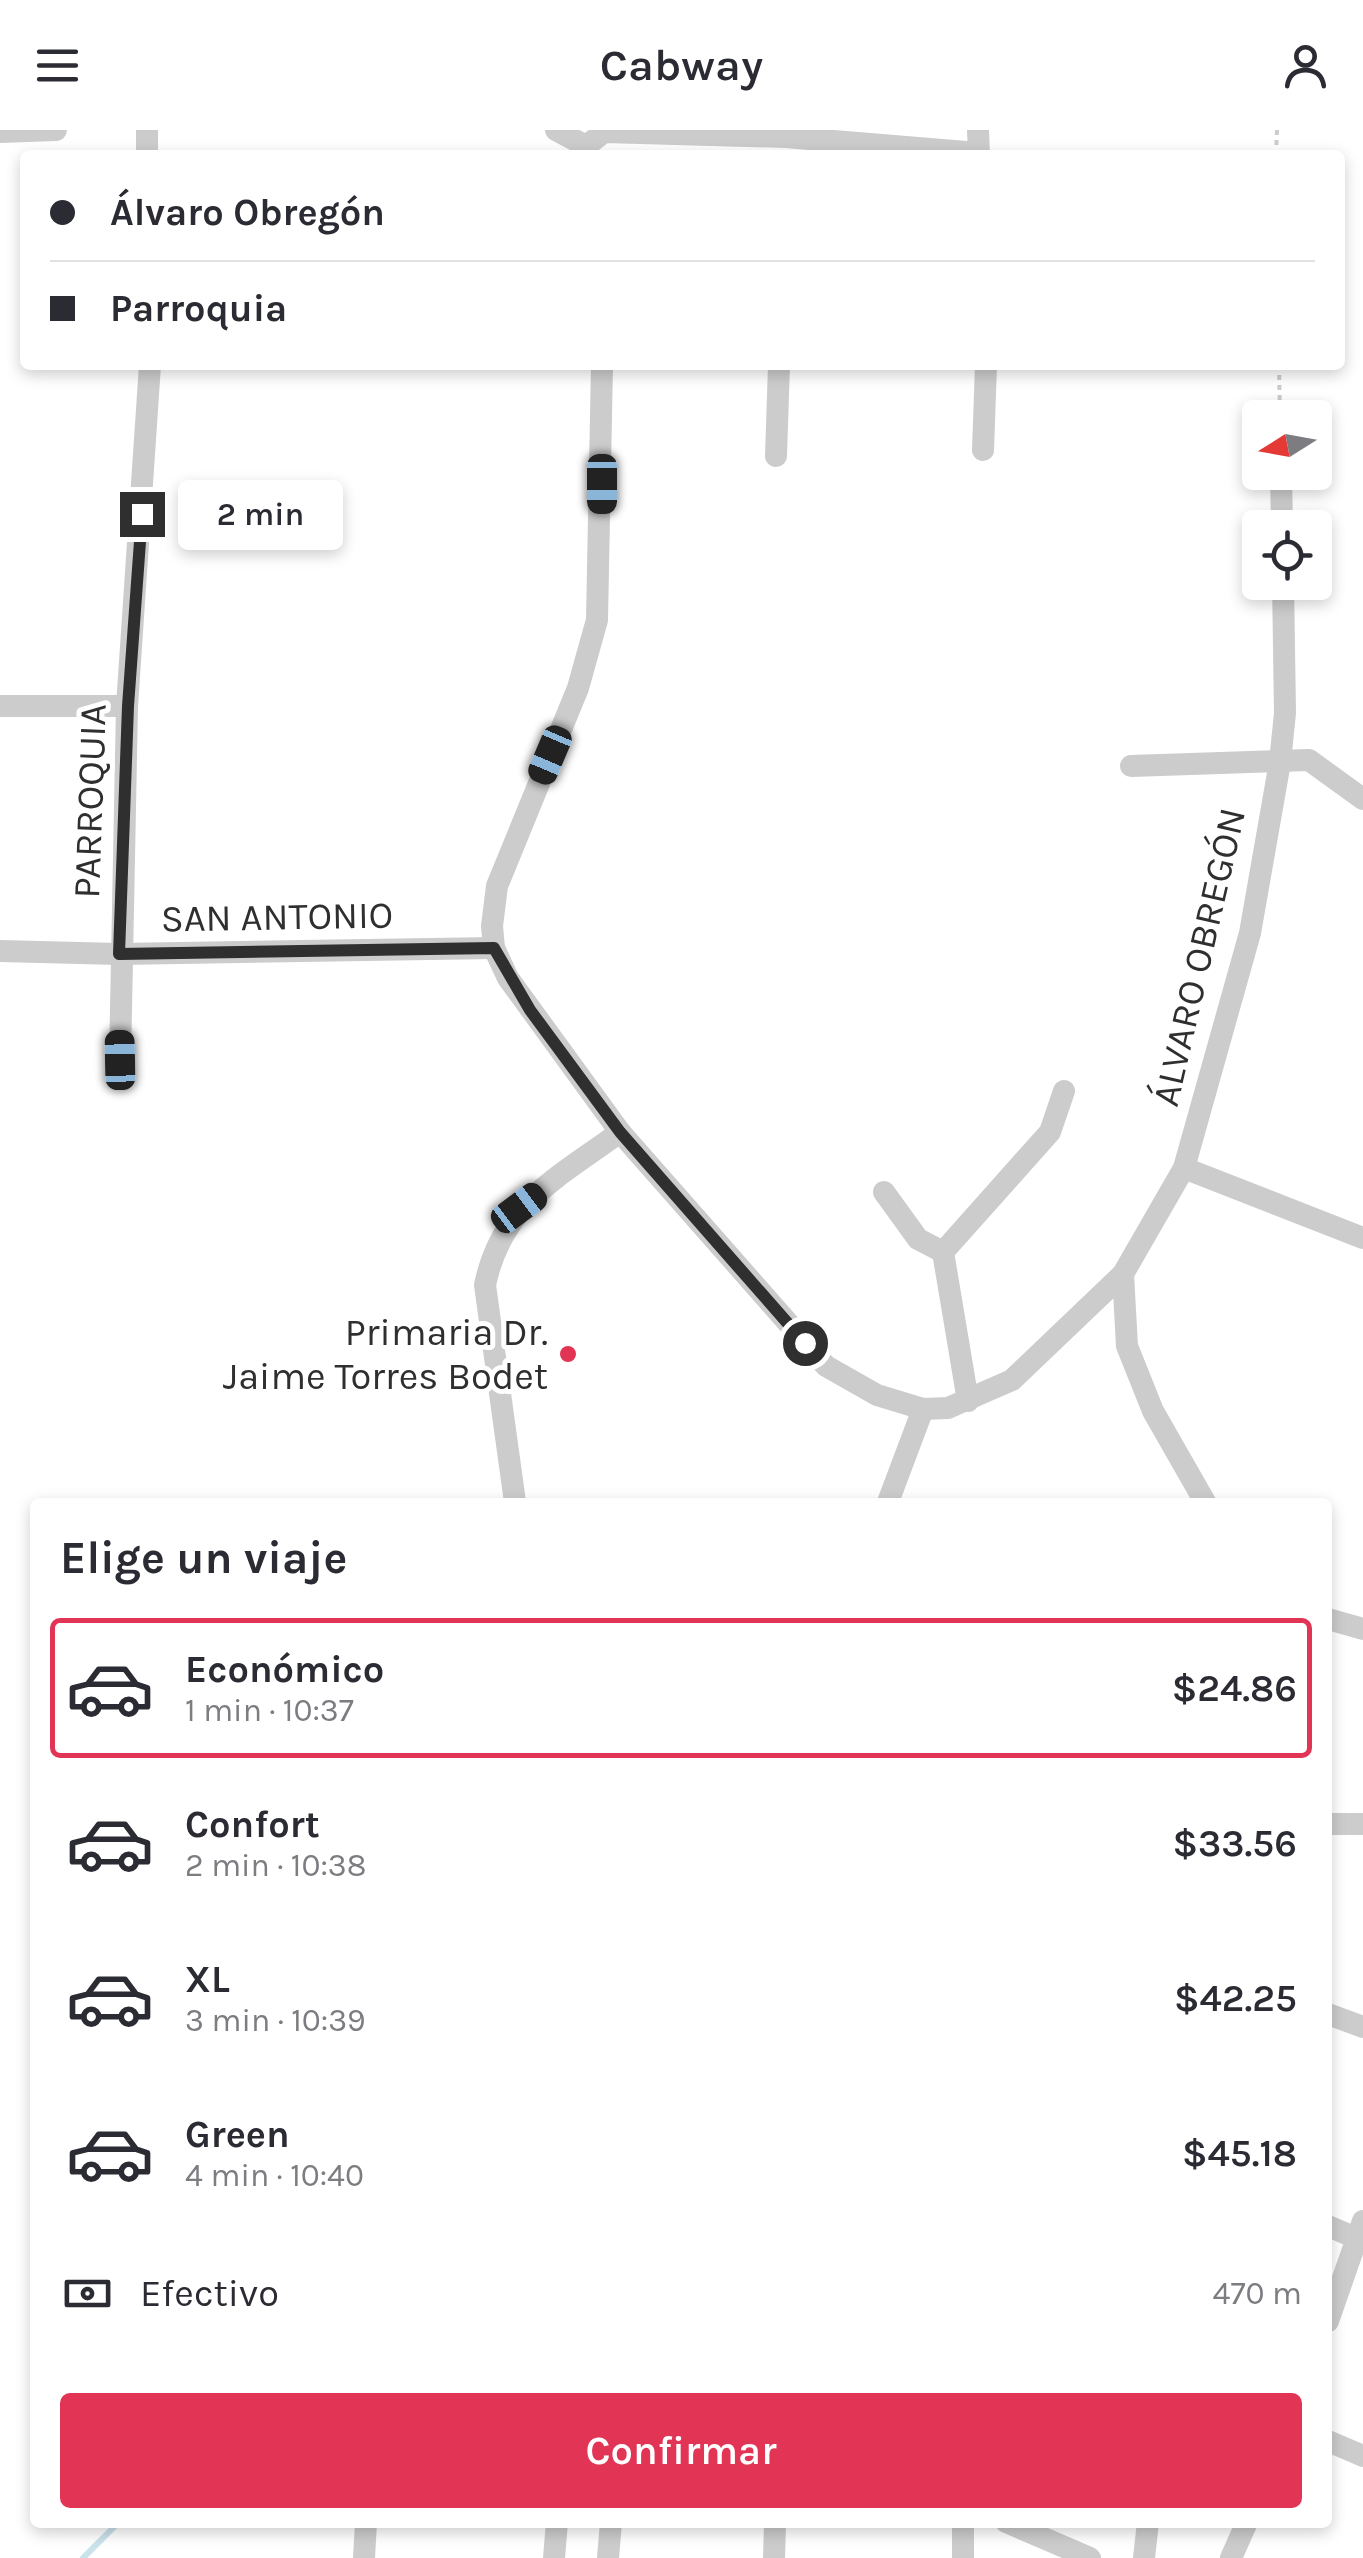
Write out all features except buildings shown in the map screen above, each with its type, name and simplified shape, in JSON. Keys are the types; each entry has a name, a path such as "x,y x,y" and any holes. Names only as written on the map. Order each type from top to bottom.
{"street":[{"path":"0,132 56,130"},
{"path":"556,130 596,141 786,140 978,146"},
{"name":"PARROQUIA","path":"120,1060 119,954 128,706 150,370"},
{"path":"494,948 492,926 497,886 578,688 598,620 602,370"},
{"path":"776,456 779,370"},
{"path":"982,450 986,370"},
{"name":"ÁLVARO OBREGÓN","path":"494,948 530,1010 620,1132 826,1366 876,1395 923,1409 968,1401 1012,1380 1123,1274 1184,1168 1250,933 1280,762 1285,713 1283,600"},
{"path":"0,706 128,706"},
{"path":"1132,766 1310,760 1363,799"},
{"name":"SAN ANTONIO","path":"0,951 119,954 494,948"},
{"path":"942,1252 1050,1132 1064,1091"},
{"path":"514,1498 485,1285 490,1260 519,1208 620,1132"},
{"path":"1184,1168 1363,1238"},
{"path":"884,1192 918,1239 942,1252"},
{"path":"942,1252 968,1401"},
{"path":"1123,1274 1127,1346 1153,1411 1203,1498"},
{"path":"890,1498 923,1409"},
{"path":"1332,1620 1363,1629"},
{"path":"1332,1824 1363,1824"},
{"path":"1332,2015 1363,2027"},
{"path":"1332,2227 1361,2233 1332,2310"},
{"path":"1332,2443 1363,2456"},
{"path":"364,2558 366,2528"},
{"path":"554,2558 556,2528"},
{"path":"608,2558 610,2528"},
{"path":"774,2558 775,2528"},
{"path":"963,2528 963,2558"},
{"path":"1020,2528 1090,2558"},
{"path":"1144,2558 1147,2528"},
{"path":"1230,2558 1244,2528"}],"path":[{"path":"1280,370 1280,400"}],"waterway":[{"path":"83,2558 113,2528"}],"place":[{"name":"Primaria Dr. Jaime Torres Bodet","path":"568,1354"}],"route":[{"path":"142,514 128,706 119,954 494,948 508,978 620,1132 805,1343"}]}
